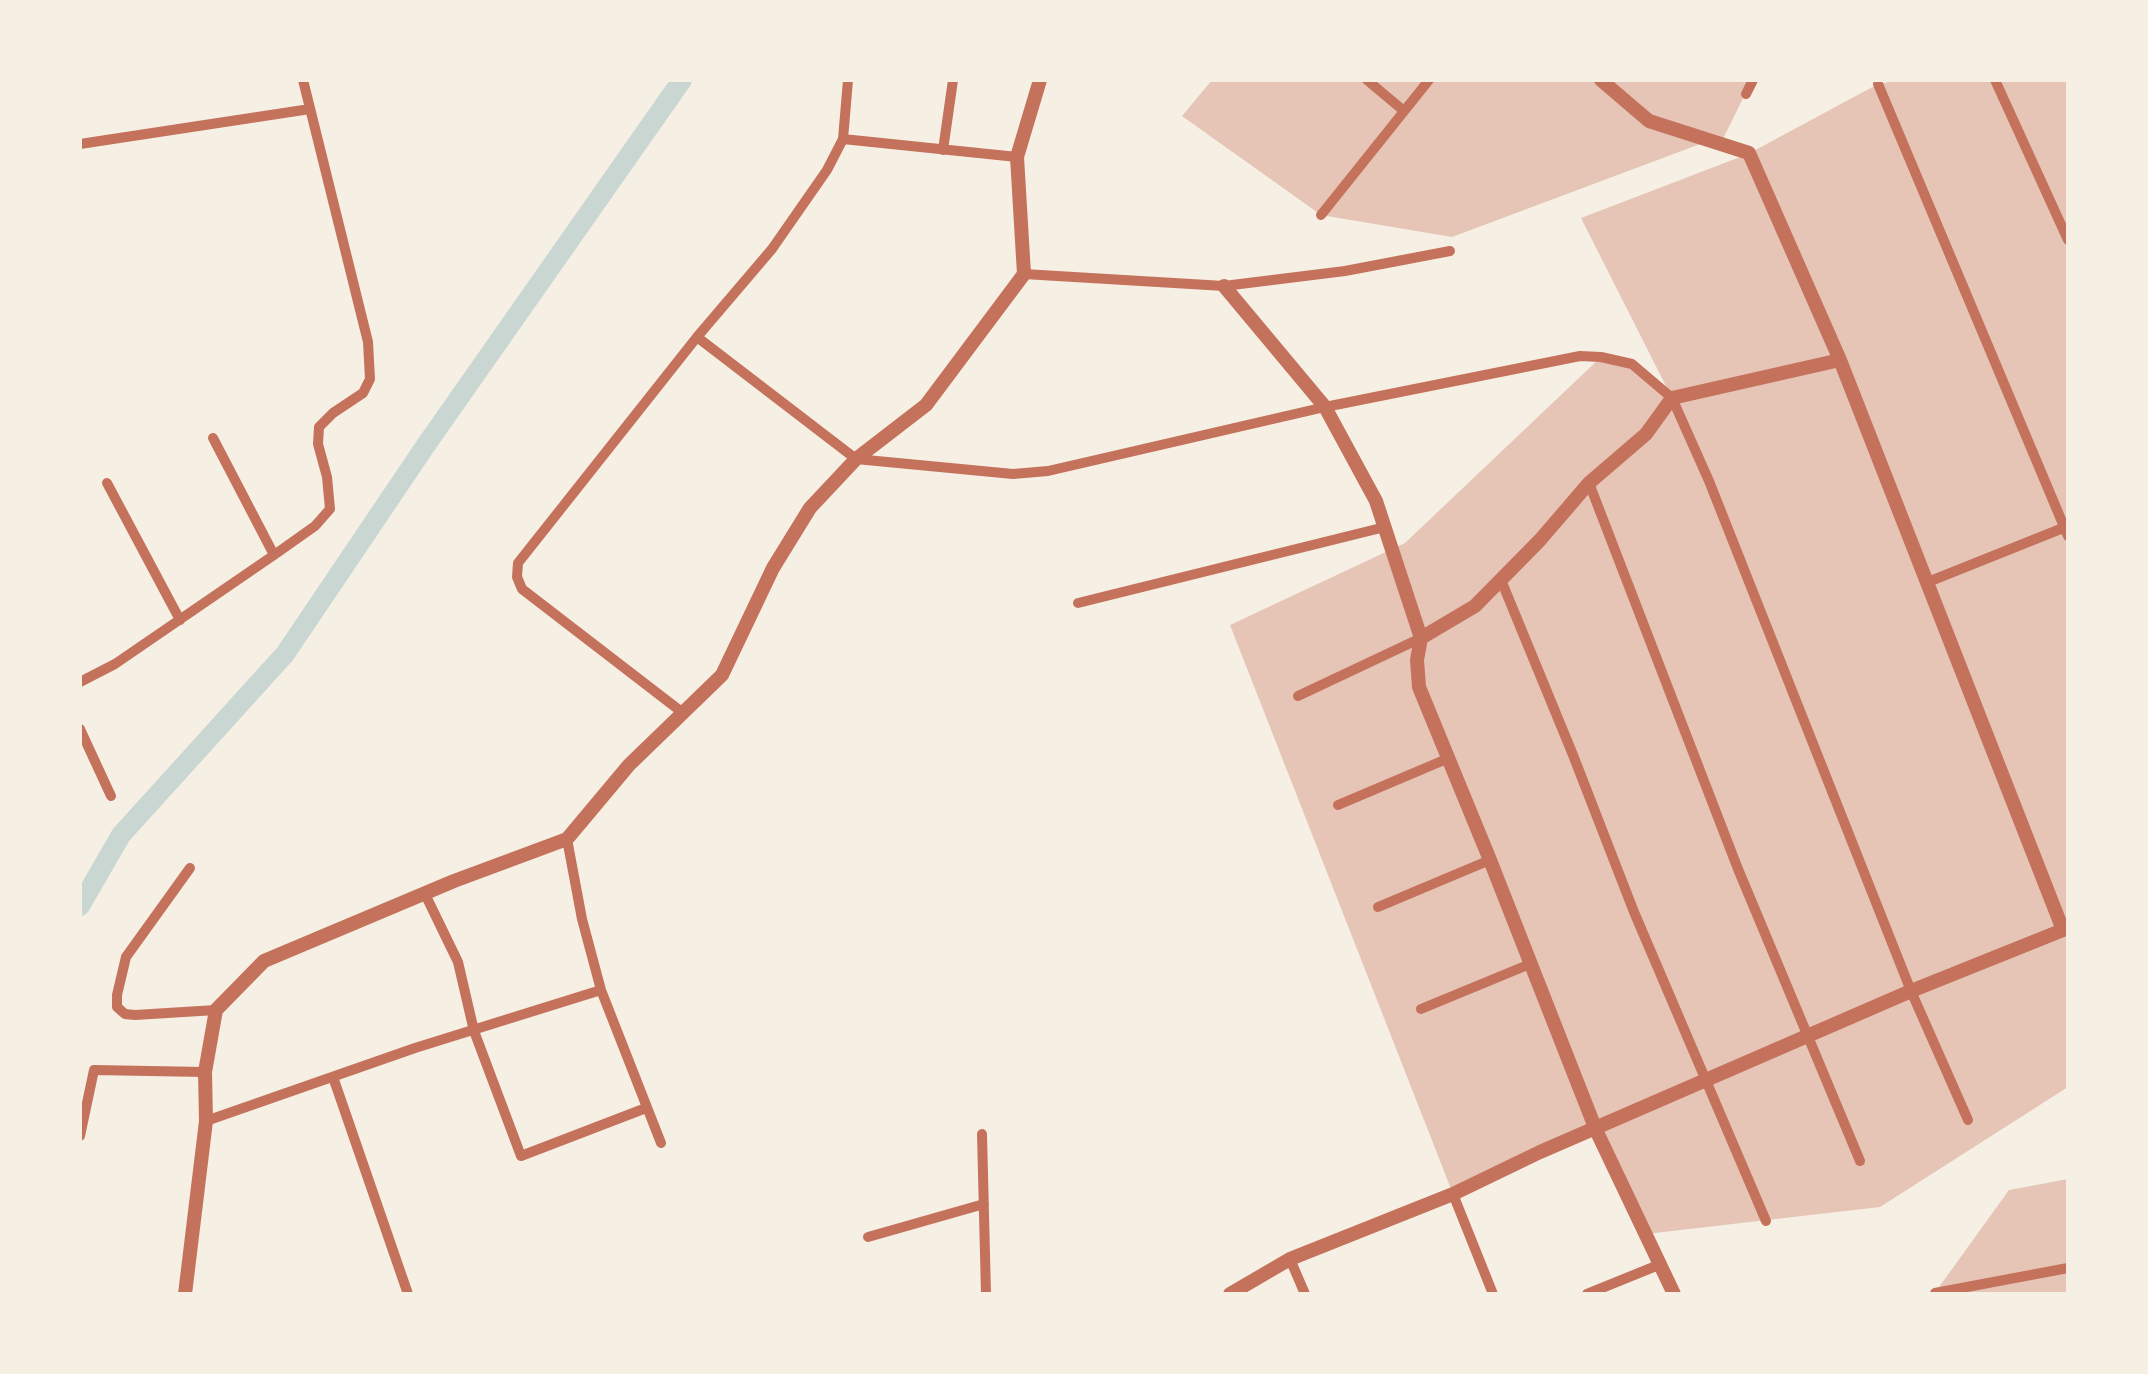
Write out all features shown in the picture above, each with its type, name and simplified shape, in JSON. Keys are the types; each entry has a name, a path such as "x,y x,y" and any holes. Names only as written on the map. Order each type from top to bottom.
{"street":[{"path":"80,664 84,680 115,664 315,526 330,509 318,444 319,427 363,393 370,379 368,342 303,80"},
{"path":"683,712 522,590 517,577 518,563 772,249 827,170 843,139 848,80"},
{"path":"943,150 953,80"},
{"path":"185,1294 206,1121 205,1072 216,1010 264,961 567,839 629,764 722,675 773,568 810,508 856,459 926,405 1024,274 1017,157 1040,80"},
{"path":"1367,80 1404,111"},
{"path":"1320,215 1429,80"},
{"path":"1230,1294 1290,1259 1452,1194 1911,991 2066,935 1840,360 1749,153 1648,122 1601,80"},
{"path":"1746,94 1753,80"},
{"path":"1994,80 2068,240"},
{"path":"1878,84 2067,530 1928,582"},
{"path":"80,144 310,109"},
{"path":"843,139 1017,157"},
{"path":"1024,274 1224,286 1345,271 1450,251"},
{"path":"1224,286 1325,407 1376,501 1421,638 1417,660 1419,686 1596,1130 1674,1294"},
{"path":"697,338 856,459 1012,474 1048,471 1325,407 1580,356 1632,364 1672,398 1709,481 1911,991 1968,1120"},
{"path":"1298,696 1421,638 1475,606 1540,540 1589,482 1646,434 1672,398 1840,360"},
{"path":"212,438 274,555"},
{"path":"1589,482 1738,869 1860,1161"},
{"path":"108,483 180,620"},
{"path":"1078,603 1386,527"},
{"path":"1500,580 1704,1080 1766,1221"},
{"path":"80,729 111,796"},
{"path":"1338,805 1449,758"},
{"path":"567,839 601,990 662,1143"},
{"path":"1378,907 1490,860"},
{"path":"190,868 126,956 118,1006 124,1014 134,1015 216,1010"},
{"path":"425,894 458,962 474,1030 521,1156 646,1108"},
{"path":"1421,1009 1530,964"},
{"path":"206,1121 601,990"},
{"path":"80,1066 94,1070 205,1072"},
{"path":"80,1136 94,1070"},
{"path":"333,1077 408,1294"},
{"path":"982,1134 986,1294"},
{"path":"1452,1194 1493,1294"},
{"path":"868,1237 984,1204"},
{"path":"1290,1259 1306,1294"},
{"path":"1588,1294 1661,1264"},
{"path":"1935,1292 2068,1268"}],"building":[{"path":"1212,80 1752,80 1721,143 1711,140 1452,237 1321,215 1182,116"},
{"path":"1900,80 2068,80 2068,1087 1880,1207 1646,1234 1596,1130 1453,1194 1230,625 1405,543 1601,357 1632,364 1672,398 1581,218 1748,154 1878,84"},
{"path":"2068,1179 2068,1294 1934,1294 2009,1190"}],"waterway":[{"path":"80,906 121,835 285,654 682,80"}]}
